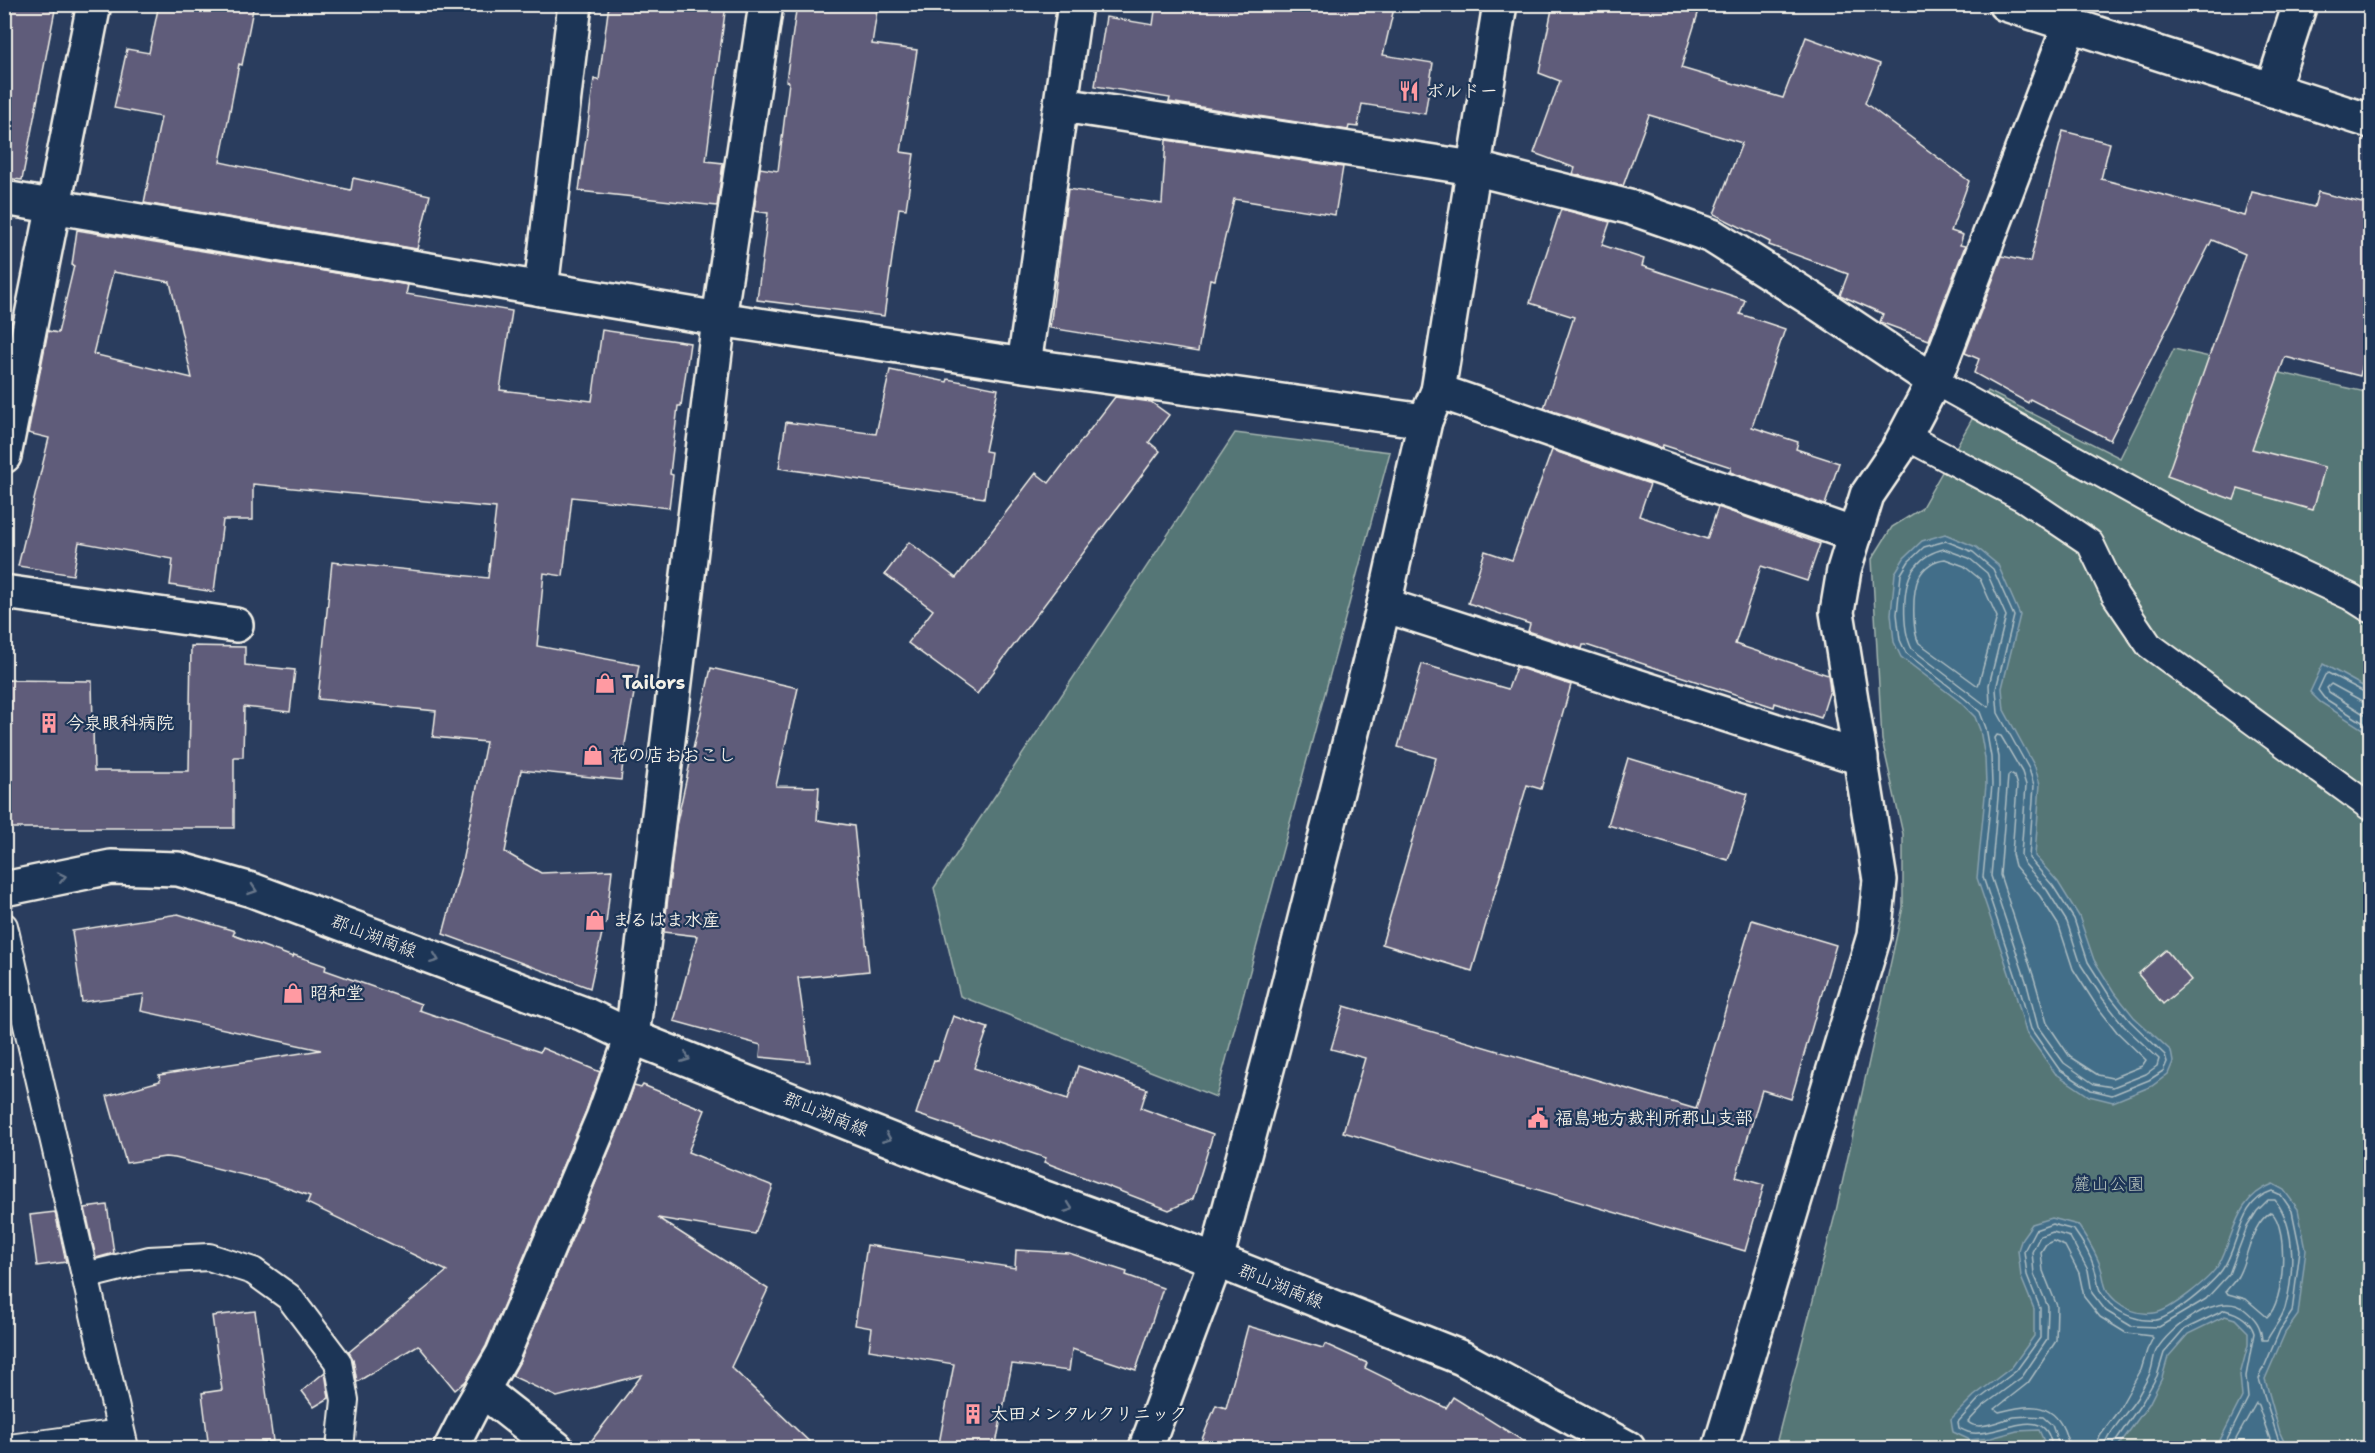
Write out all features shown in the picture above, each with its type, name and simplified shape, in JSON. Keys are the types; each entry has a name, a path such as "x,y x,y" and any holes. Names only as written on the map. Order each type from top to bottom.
{"street":[{"path":"4,456 94,4"},
{"path":"541,289 575,4"},
{"path":"451,1449 503,1354 594,1139 632,1037 719,319 766,4"},
{"path":"1024,365 1075,4"},
{"path":"1146,1449 1216,1260 1273,1046 1384,605 1425,421 1438,391 1500,4"},
{"path":"2005,4 2370,121"},
{"path":"2272,90 2300,4"},
{"path":"1720,1449 1874,936 1880,879 1837,612 1844,570 1867,495 1905,436 1934,381 2070,24"},
{"path":"1062,105 1473,168 1629,207 1712,236 1934,381"},
{"path":"4,198 719,319 1024,365 1425,421"},
{"path":"1438,391 1855,535"},
{"path":"4,592 236,625"},
{"path":"1384,605 1861,758"},
{"name":"郡山湖南線","path":"4,889 111,867 178,869 252,890 584,1014 632,1037 962,1168 1216,1260 1462,1358 1628,1449"},
{"path":"482,1390 556,1449"}],"lane":[{"path":"1934,381 2185,520 2351,597 2370,609"},
{"path":"1905,436 2023,498 2090,543 2115,595 2149,645 2370,807"},
{"path":"4,926 123,1441 9,1449"},
{"path":"85,1276 149,1260 209,1257 253,1271 289,1297 338,1362 345,1400 340,1449"}],"green space":[{"name":"麓山公園","path":"2174,349 2370,393 2370,1448 1775,1448 1836,1211 1903,907 1903,834 1882,740 1872,559 1892,527 1921,509 1988,391 2120,458"},
{"path":"1235,433 1390,452 1216,1097 960,996 934,888"}],"water":[{"path":"1945,534 1976,547 1998,565 2020,615 2002,688 2004,710 2035,767 2040,784 2035,856 2058,882 2079,916 2094,960 2114,992 2134,1017 2171,1051 2173,1062 2168,1074 2152,1086 2113,1102 2089,1096 2055,1073 2026,1032 2013,985 1977,878 1986,785 1985,758 1980,730 1975,717 1960,702 1901,657 1894,642 1891,614 1895,573 1904,558 1922,541"},
{"path":"2323,664 2370,690 2370,734 2320,702 2310,692"},
{"path":"2273,1184 2284,1190 2298,1209 2306,1250 2298,1315 2285,1333 2265,1379 2280,1433 2287,1448 2216,1448 2242,1397 2240,1375 2248,1345 2248,1332 2235,1319 2225,1316 2188,1334 2168,1357 2162,1378 2149,1404 2117,1448 2047,1448 2039,1430 2017,1431 1991,1438 1970,1440 1953,1432 1951,1419 1974,1396 2012,1367 2034,1336 2034,1309 2021,1277 2018,1250 2022,1238 2032,1224 2052,1218 2078,1225 2096,1255 2106,1288 2111,1296 2134,1311 2154,1313 2179,1301 2215,1270 2243,1208 2260,1190"}],"building":[{"path":"4,4 28,4 55,10 22,180 4,178"},
{"path":"159,4 254,4 242,65 239,64 220,162 351,190 353,178 430,195 417,249 144,203 161,117 114,108 127,49 149,53"},
{"path":"609,4 726,4 706,161 723,163 717,206 579,191 594,79 599,80"},
{"path":"797,4 878,4 872,44 917,50 901,152 914,154 906,209 899,208 884,316 757,300 768,213 754,211 760,168 778,171 789,82 786,81"},
{"path":"1156,4 1395,4 1383,55 1433,63 1425,114 1362,104 1358,127 1349,126 1348,130 1169,102 1170,98 1095,86 1106,17 1153,25"},
{"path":"1553,4 1701,4 1681,68 1783,98 1806,37 1880,64 1865,103 1969,181 1951,231 1963,235 1960,245 1965,246 1929,340 1880,322 1883,314 1840,295 1848,274 1769,245 1770,242 1714,214 1742,143 1649,115 1623,186 1573,174 1575,168 1534,153 1560,81 1539,73"},
{"path":"2063,131 2110,143 2101,179 2245,216 2252,192 2314,207 2318,192 2370,205 2370,334 2360,376 2285,357 2252,449 2325,467 2313,510 2238,489 2234,500 2167,476 2245,254 2212,240 2110,440 2030,399 2028,403 1974,373 1979,359 1965,353 2002,256 2030,262"},
{"path":"1166,140 1343,167 1335,215 1234,199 1215,280 1210,279 1198,352 1050,328 1068,189 1162,204"},
{"path":"1561,209 1610,222 1602,245 1644,259 1642,266 1745,300 1740,314 1785,329 1752,427 1798,442 1796,449 1839,463 1825,505 1730,472 1731,467 1663,445 1662,448 1544,408 1574,317 1530,303"},
{"path":"77,230 408,285 406,294 512,311 500,390 592,401 602,330 690,343 681,406 678,406 670,474 673,475 669,508 572,497 563,576 544,573 537,646 639,665 621,780 521,770 505,852 541,873 612,870 606,924 604,924 590,988 443,934 461,867 486,742 433,737 436,711 318,699 332,562 488,578 496,508 253,484 253,520 223,520 214,592 170,585 173,559 79,542 73,575 18,566 49,438 28,433 48,331 58,333 74,266 72,265","holes":["113,272 170,282 192,378 93,354"]},
{"path":"4,320 12,322 4,357"},
{"path":"890,370 947,382 948,379 998,389 985,451 991,452 984,498 779,468 786,422 876,434"},
{"path":"1115,397 1151,402 1169,415 1149,442 1160,451 977,694 908,643 933,610 885,574 909,542 956,578 1036,473 1049,483"},
{"path":"1552,450 1650,484 1639,516 1707,539 1718,507 1820,544 1807,581 1761,566 1735,644 1828,675 1830,690 1821,718 1775,703 1774,707 1586,645 1583,645 1582,649 1528,631 1530,624 1468,603 1485,551 1512,560"},
{"name":"今泉眼科病院","path":"191,646 245,647 245,665 295,670 290,712 244,707 243,757 234,757 234,828 4,828 4,680 92,681 94,771 189,771"},
{"path":"1422,664 1508,689 1516,667 1571,685 1541,789 1527,785 1472,971 1382,944 1436,758 1398,747"},
{"path":"711,668 798,688 776,786 819,787 817,820 854,826 869,971 798,978 810,1062 760,1057 761,1045 674,1021 697,936 664,932 676,826"},
{"path":"1628,758 1748,794 1728,860 1608,825"},
{"path":"178,914 235,931 233,935 293,957 294,955 326,966 325,970 421,1004 419,1010 540,1052 542,1048 600,1072 586,1111 486,1346 466,1381 455,1390 418,1345 357,1382 353,1359 349,1352 447,1271 307,1203 310,1196 264,1180 175,1158 165,1157 126,1163 107,1096 160,1081 159,1075 321,1050 141,1011 144,994 82,1002 72,931"},
{"path":"1752,920 1836,945 1791,1099 1762,1090 1736,1177 1764,1185 1745,1251 1343,1132 1365,1058 1331,1049 1344,1006 1696,1109"},
{"path":"2166,950 2191,980 2163,1004 2138,974"},
{"path":"953,1016 988,1028 974,1068 1068,1099 1078,1066 1147,1089 1141,1108 1213,1134 1193,1199 1169,1210 1044,1162 1046,1158 916,1114 934,1060 938,1061"},
{"path":"643,1085 705,1110 688,1152 773,1186 755,1234 658,1218 768,1289 731,1367 817,1449 585,1449 642,1375 557,1397 512,1376 620,1125 634,1086 641,1088"},
{"path":"107,1205 114,1253 96,1258 85,1208"},
{"path":"55,1212 66,1262 37,1266 30,1215"},
{"path":"867,1245 1015,1268 1016,1250 1069,1253 1127,1272 1126,1275 1163,1288 1136,1370 1072,1349 1069,1371 1012,1364 995,1449 938,1449 954,1364 869,1350 872,1328 855,1325"},
{"path":"255,1311 273,1441 209,1449 202,1393 222,1390 212,1316"},
{"path":"1248,1326 1323,1348 1325,1344 1367,1363 1365,1368 1446,1408 1453,1397 1536,1449 1198,1449 1216,1405 1226,1408"},
{"path":"325,1372 329,1398 314,1407 302,1391"}],"place":[{"name":"ボルドー","path":"1409,91"},
{"name":"Tailors","path":"605,683"},
{"name":"今泉眼科病院","path":"49,723"},
{"name":"花の店おおこし","path":"593,755"},
{"name":"まるはま水産","path":"595,920"},
{"name":"昭和堂","path":"293,993"},
{"name":"福島地方裁判所郡山支部","path":"1538,1118"},
{"name":"太田メンタルクリニック","path":"973,1414"}]}
